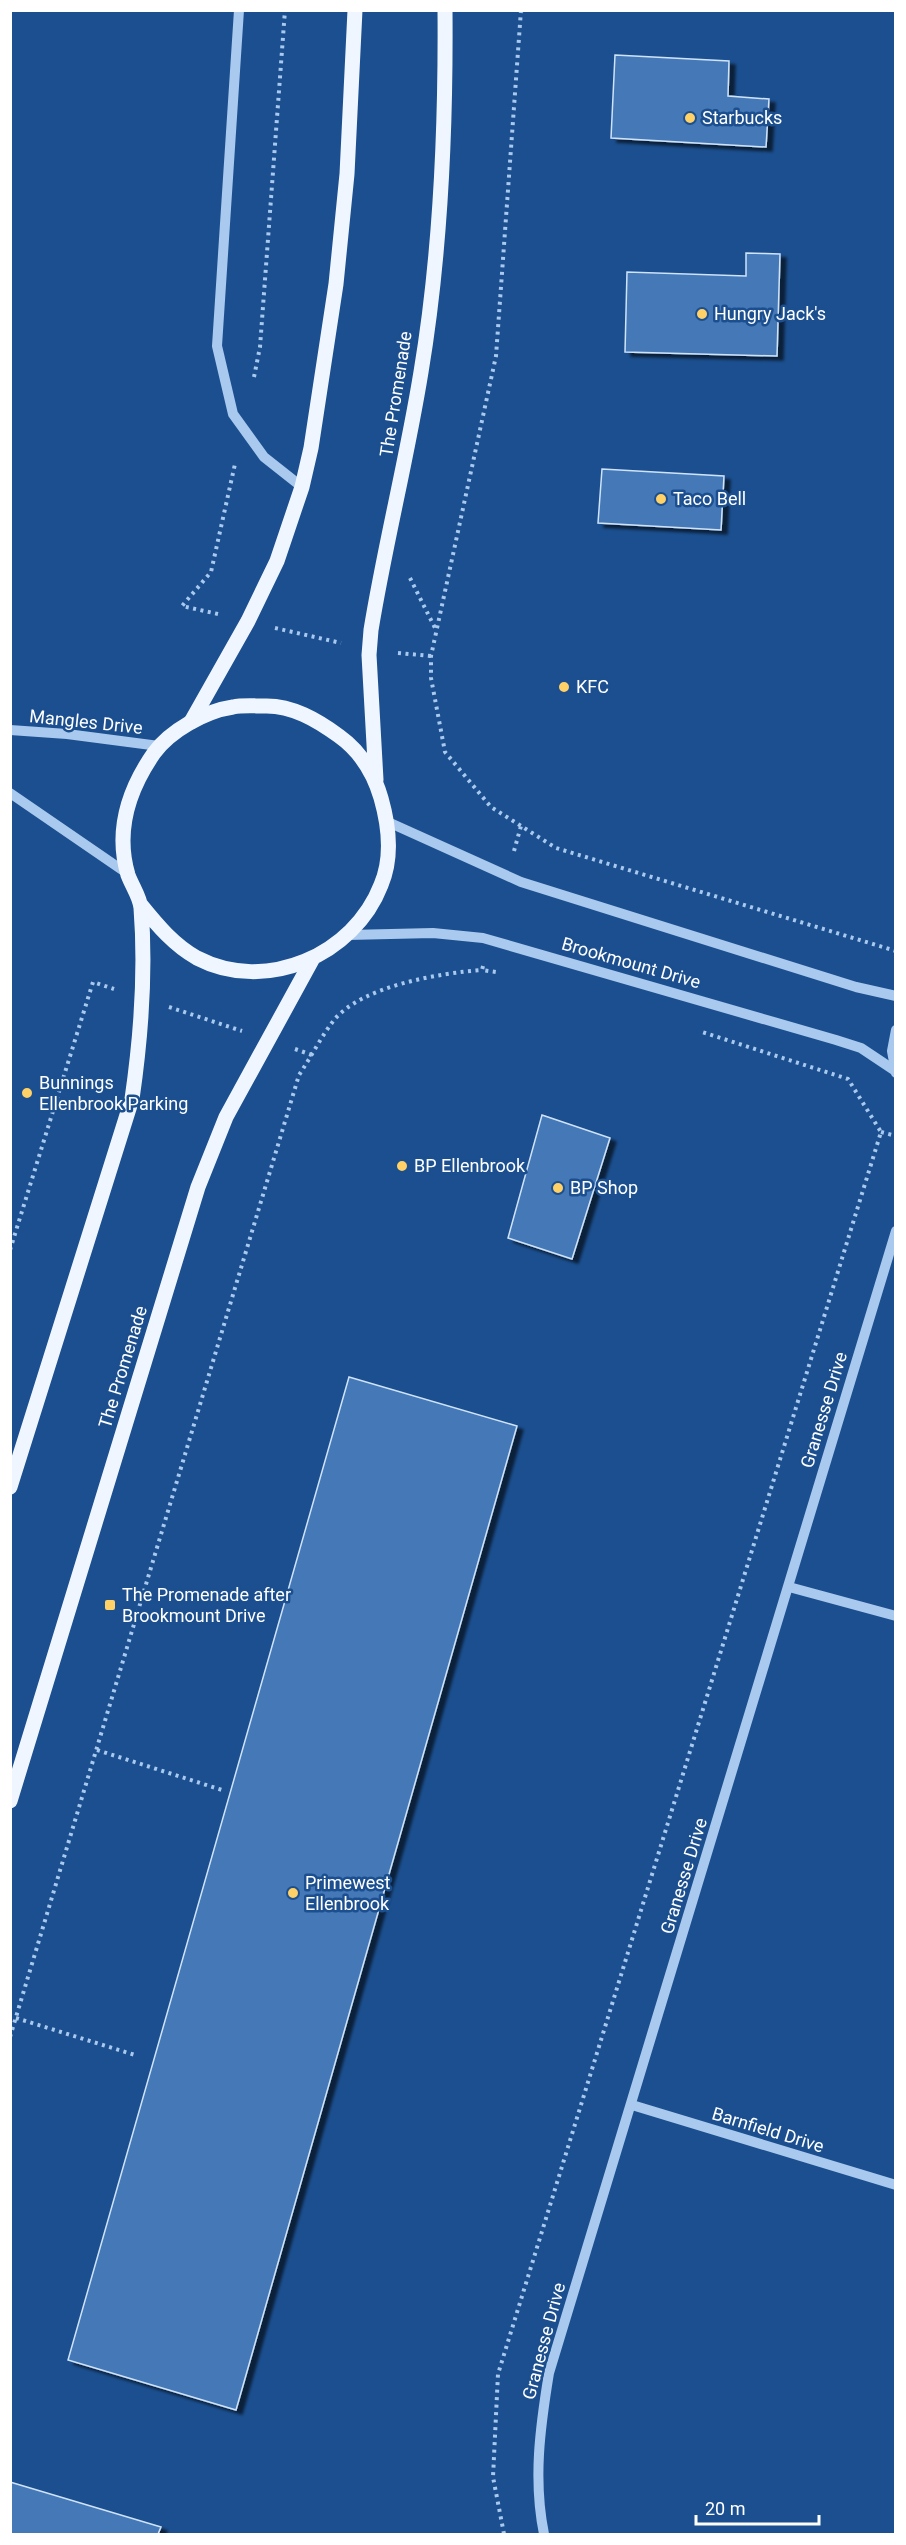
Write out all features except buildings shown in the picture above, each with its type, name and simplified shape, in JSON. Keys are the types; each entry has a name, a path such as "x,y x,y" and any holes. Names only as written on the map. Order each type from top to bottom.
{"main road":[{"path":"191,722 248,621 277,561 302,487 311,448 336,284 347,174 355,10"},
{"name":"The Promenade","path":"376,780 369,650 376,596 390,537 422,370 439,230 444,147 446,10"},
{"path":"231,706 274,706 285,709 316,719 351,744 376,780 388,822 389,853 382,883 368,911 348,935 312,960 273,971 235,970 198,958 166,935 141,905 128,874 123,840 126,806 139,774 159,747 191,722 231,706"},
{"path":"10,1487 132,1099 141,1032 141,905"},
{"name":"The Promenade","path":"10,1801 198,1187 226,1117 312,960"}],"street":[{"path":"239,10 217,346 233,414 264,457 302,487"},
{"name":"Mangles Drive","path":"10,730 67,734 159,747"},
{"path":"10,794 128,874"},
{"path":"388,822 507,876 838,982 896,996"},
{"name":"Brookmount Drive","path":"348,935 432,933 490,940 861,1048 895,1071"},
{"path":"895,1071 892,1051 896,1030"},
{"name":"Granesse Drive","path":"544,2535 537,2467 549,2373 896,1231"},
{"path":"789,1587 896,1616"},
{"name":"Barnfield Drive","path":"632,2105 896,2185"}],"path":[{"path":"285,10 260,346 211,572 182,606 369,650 431,656"},
{"path":"521,10 496,356 431,656 431,678 445,752 491,807 556,848 896,951"},
{"path":"390,537 436,631"},
{"path":"507,876 521,826"},
{"path":"482,970 490,940"},
{"path":"10,2037 299,1075 336,1018 369,995 449,972 482,970 503,974"},
{"path":"690,1028 848,1079 881,1132 896,1136"},
{"path":"504,2535 493,2477 498,2374 881,1132"},
{"path":"97,1750 222,1790"},
{"path":"16,2018 135,2055"}],"place":[{"name":"Starbucks","path":"690,118"},
{"name":"Hungry Jack's","path":"702,314"},
{"name":"Taco Bell","path":"661,499"},
{"name":"KFC","path":"564,687"},
{"name":"Bunnings Ellenbrook Parking","path":"27,1093"},
{"name":"BP Ellenbrook","path":"402,1166"},
{"name":"BP Shop","path":"558,1188"},
{"name":"The Promenade after Brookmount Drive","path":"110,1605"},
{"name":"Primewest Ellenbrook","path":"293,1893"}]}
